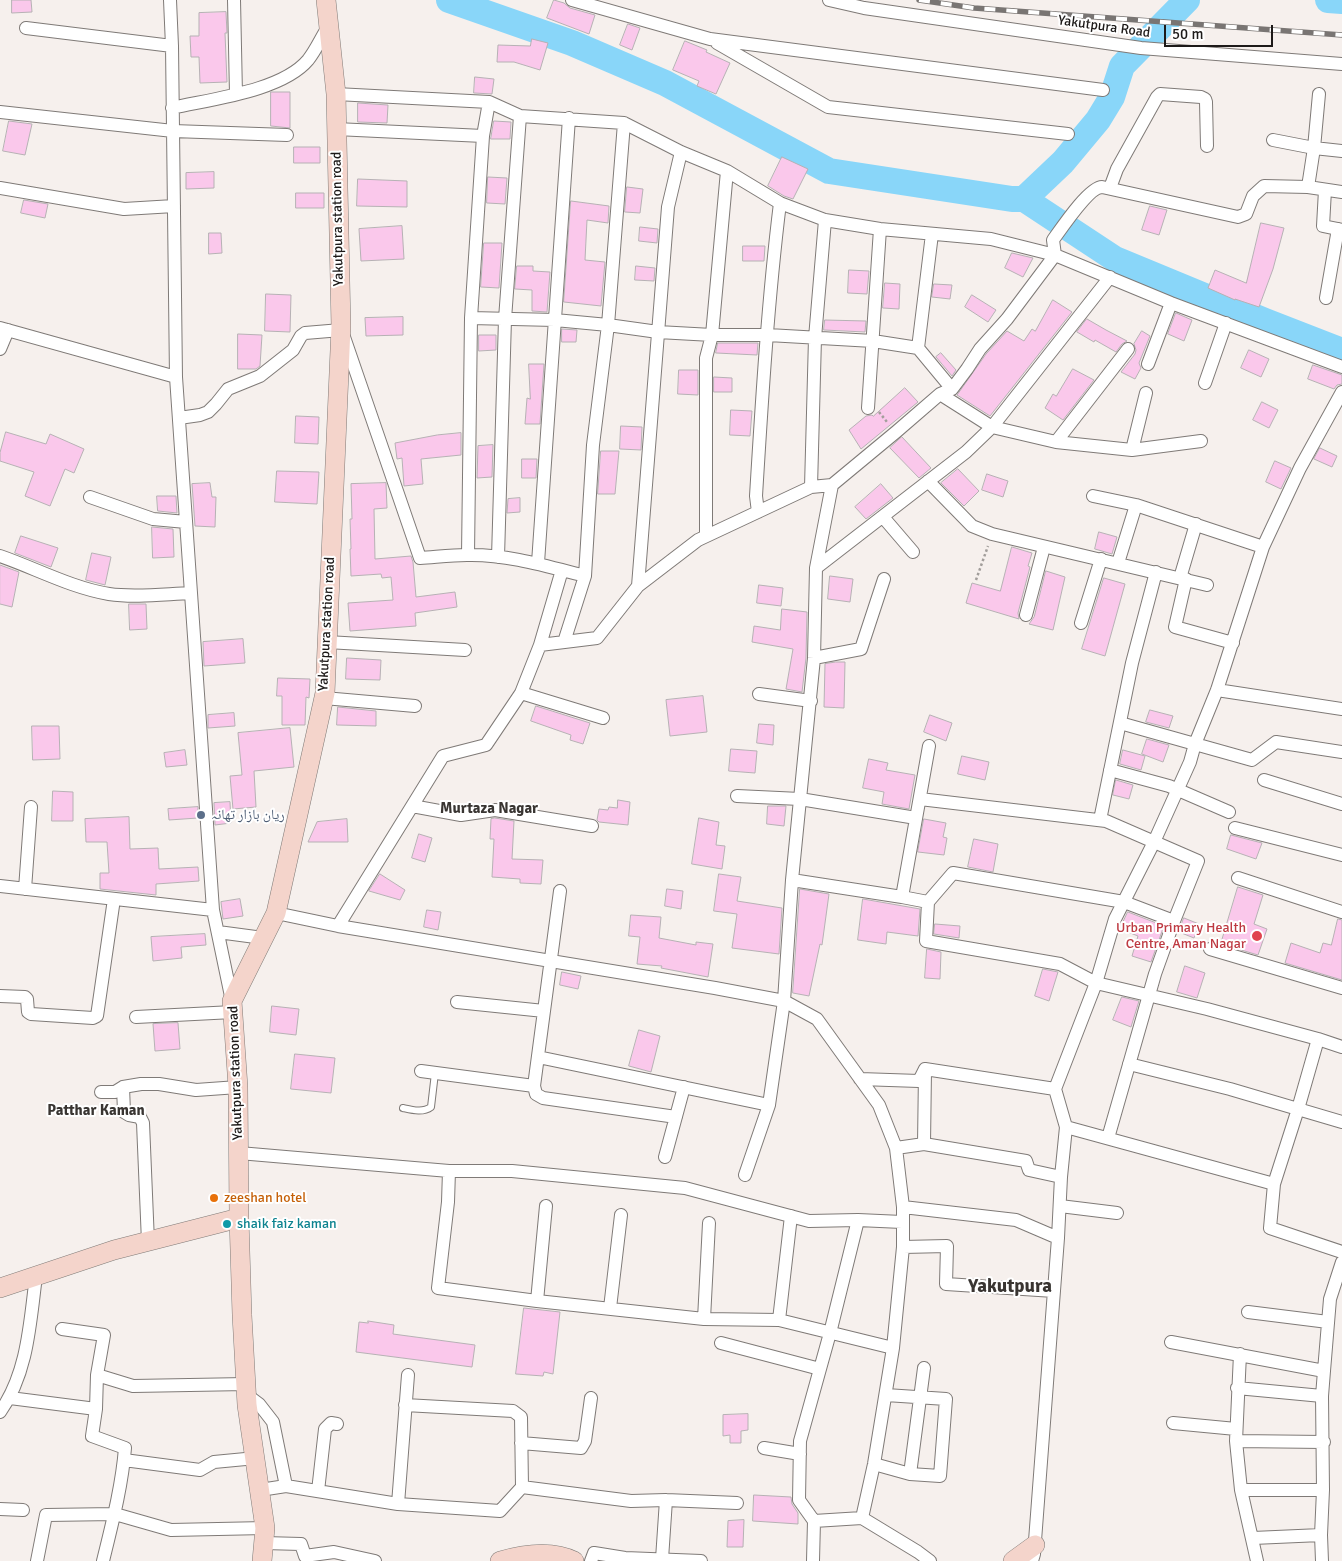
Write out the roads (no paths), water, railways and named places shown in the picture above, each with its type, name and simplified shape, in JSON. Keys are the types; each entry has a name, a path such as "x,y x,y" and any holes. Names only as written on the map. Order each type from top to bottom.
{"street":[{"path":"136,1017 232,1007 213,910 178,418 170,0"},
{"path":"234,0 236,94"},
{"name":"Yakutpura station road","path":"264,1544 260,1490 246,1389 239,1218 238,1087 232,1007 276,913 324,698 341,329 336,94 326,0"},
{"path":"572,0 710,39 1102,90"},
{"name":"Yakutpura Road","path":"829,0 864,8 1116,44 1166,50 1342,64"},
{"path":"172,108 261,88 289,76 307,60 328,27"},
{"path":"26,28 172,46"},
{"path":"710,39 828,106 1068,134"},
{"path":"336,94 490,102 520,116 624,123 682,152 728,171 780,203 825,220 880,229 991,239 1055,255 1170,303 1342,367"},
{"path":"1110,188 1117,169 1160,94 1201,96 1205,99 1206,146"},
{"path":"1308,186 1319,94"},
{"path":"468,555 470,318 483,136 490,102"},
{"path":"0,112 173,130 288,135"},
{"path":"498,557 505,318 520,116"},
{"path":"538,563 569,118"},
{"path":"564,642 584,576 593,445 608,325 624,123"},
{"path":"336,129 483,136"},
{"path":"1273,140 1342,152"},
{"path":"638,586 668,207 682,152"},
{"path":"706,536 706,358 712,335 728,171"},
{"path":"540,645 597,638 638,586 698,540 810,487 832,484 946,391 967,369 980,349 1007,319 1055,255 1053,240 1074,211 1095,188 1099,186 1110,188 1238,217 1246,214 1253,196 1264,186 1308,186 1342,192"},
{"path":"0,188 124,210 174,206"},
{"path":"1325,190 1323,226 1340,229 1326,298"},
{"path":"758,512 756,496 762,384 768,335 773,256 780,203"},
{"path":"810,487 815,338 825,220"},
{"path":"868,408 880,229"},
{"path":"932,234 918,348 946,391 992,427 1056,442 1132,450 1201,441"},
{"path":"816,568 966,452 992,427 1110,277"},
{"path":"1148,364 1170,303"},
{"path":"470,318 556,320 658,332 712,335 768,335 873,341 918,348"},
{"path":"1205,383 1226,323"},
{"path":"0,349 4,329 176,377"},
{"path":"178,418 208,412 228,389 260,376 293,350 301,336 305,333 341,329 420,558 468,555 498,557 538,563 584,576"},
{"path":"1056,442 1128,348"},
{"path":"1013,1561 1034,1553 1058,1238 1060,1177 1066,1127 1055,1089 1096,983 1115,918 1154,842 1190,762 1195,744 1217,690 1262,547 1300,468 1342,392"},
{"path":"1132,450 1146,393"},
{"path":"928,481 972,526 992,534 1207,585"},
{"path":"745,1175 769,1105 784,1001 792,880 811,701 816,568 832,484"},
{"path":"1093,496 1136,505 1262,547"},
{"path":"90,497 153,518 186,522"},
{"path":"1118,563 1136,505"},
{"path":"883,517 913,552"},
{"path":"1196,524 1174,625 1175,627 1233,642"},
{"path":"1026,615 1044,547"},
{"path":"0,556 72,584 110,594 191,593"},
{"path":"1081,623 1101,559"},
{"path":"338,926 442,756 486,745 521,693 540,645 562,570"},
{"path":"1100,820 1132,663 1156,572"},
{"path":"814,658 861,649 884,579"},
{"path":"327,642 465,650"},
{"path":"1217,690 1342,709"},
{"path":"521,693 603,718"},
{"path":"759,694 811,701"},
{"path":"324,698 415,706"},
{"path":"1120,723 1252,760 1276,742 1342,752"},
{"path":"902,896 929,746"},
{"path":"1110,770 1177,790 1229,812"},
{"path":"1264,780 1342,804"},
{"path":"737,796 800,799 916,818"},
{"path":"920,799 1106,821 1198,861 1174,921 1149,995 1108,1138"},
{"path":"412,806 461,815 495,810 592,826"},
{"path":"26,889 31,807"},
{"path":"1235,828 1342,855"},
{"path":"1174,921 1124,902 953,873 928,902 926,941 1060,964 1096,983 1207,1009 1342,1047"},
{"path":"1238,878 1342,912"},
{"path":"792,880 902,896 928,902"},
{"path":"0,886 213,910"},
{"path":"560,891 534,1086 536,1094 543,1098 676,1117"},
{"path":"0,996 25,997 27,999 28,1012 31,1014 93,1018 98,1016 114,899"},
{"path":"276,913 338,926 784,1001 817,1019 879,1105 896,1148 902,1207 903,1247 893,1348 874,1464 862,1518"},
{"path":"218,932 263,938"},
{"path":"1210,950 1342,988"},
{"path":"457,1002 544,1011"},
{"path":"1318,1039 1274,1184 1270,1228 1342,1252"},
{"path":"538,1057 769,1105"},
{"path":"1129,1064 1230,1089 1342,1122"},
{"path":"860,1079 919,1081 925,1069"},
{"path":"925,1069 1055,1089"},
{"path":"924,1144 925,1069"},
{"path":"421,1071 534,1086"},
{"path":"101,1092 115,1092 122,1087 141,1084 159,1084 196,1090 238,1087"},
{"path":"122,1087 124,1112 140,1117 143,1123 148,1242"},
{"path":"665,1157 684,1087"},
{"path":"1066,1127 1274,1184"},
{"path":"896,1148 924,1144 1026,1162 1029,1170 1060,1177"},
{"path":"239,1154 449,1171 512,1171 685,1188 809,1221 858,1220 902,1222"},
{"path":"449,1171 448,1202 438,1288 704,1319 779,1320 893,1348"},
{"path":"537,1301 546,1206"},
{"path":"1060,1206 1117,1213"},
{"path":"902,1207 1016,1220 1058,1238"},
{"path":"610,1308 621,1215"},
{"path":"779,1320 791,1216"},
{"path":"0,1288 114,1250 239,1218"},
{"path":"813,1561 814,1522 799,1500 800,1441 830,1334 858,1220"},
{"path":"704,1319 709,1224"},
{"path":"903,1247 947,1246 946,1284 1054,1292"},
{"path":"1322,1561 1324,1442 1322,1396 1330,1299 1342,1262"},
{"path":"0,1412 10,1398 27,1348 36,1276"},
{"path":"1248,1312 1328,1322"},
{"path":"62,1329 104,1335 97,1375 96,1408 92,1436 125,1448 114,1514 103,1561"},
{"path":"1171,1342 1324,1371"},
{"path":"721,1343 820,1369"},
{"path":"1240,1354 1236,1435 1241,1490 1257,1561"},
{"path":"910,1474 924,1368"},
{"path":"97,1375 133,1386 246,1389 273,1422 286,1486"},
{"path":"398,1504 408,1375"},
{"path":"1237,1388 1322,1396"},
{"path":"874,1464 910,1474 940,1476 946,1399 886,1395"},
{"path":"10,1398 96,1408"},
{"path":"521,1443 581,1448 585,1441 591,1398"},
{"path":"260,1490 286,1486 398,1504 500,1512 522,1487 521,1417 513,1411 405,1405"},
{"path":"318,1491 325,1429 331,1423 337,1424"},
{"path":"1173,1424 1236,1435 1324,1442"},
{"path":"764,1448 800,1454"},
{"path":"124,1460 200,1470 214,1462 256,1458"},
{"path":"522,1487 631,1500 737,1503"},
{"path":"1241,1490 1323,1490"},
{"path":"662,1559 666,1500"},
{"path":"0,1509 23,1510"},
{"path":"37,1561 46,1516 114,1514 171,1530 264,1544 301,1544 305,1556 334,1552 375,1561"},
{"path":"814,1522 862,1518 930,1561"},
{"path":"1253,1538 1321,1535"},
{"path":"591,1561 594,1552 626,1558 701,1561"},
{"path":"500,1561 525,1555 544,1554 568,1558 574,1561"}],"lane":[{"path":"403,1108 421,1111 431,1107 435,1073"}],"waterway":[{"path":"449,0 572,43 665,83 829,171 1012,199 1024,199 1115,259 1342,351"},
{"path":"1024,199 1063,162 1098,120 1112,97 1122,66 1187,0"},
{"path":"1328,0 1342,1"}],"railway":[{"path":"919,0 974,8 1342,35"}],"place":[{"name":"ریان بازار تھانہ","path":"201,815"},
{"name":"Urban Primary Health Centre, Aman Nagar","path":"1257,936"},
{"name":"zeeshan hotel","path":"214,1198"},
{"name":"shaik faiz kaman","path":"227,1224"}],"district":[{"name":"Murtaza Nagar","path":"489,809"},
{"name":"Patthar Kaman","path":"96,1111"},
{"name":"Yakutpura","path":"1010,1287"}]}
